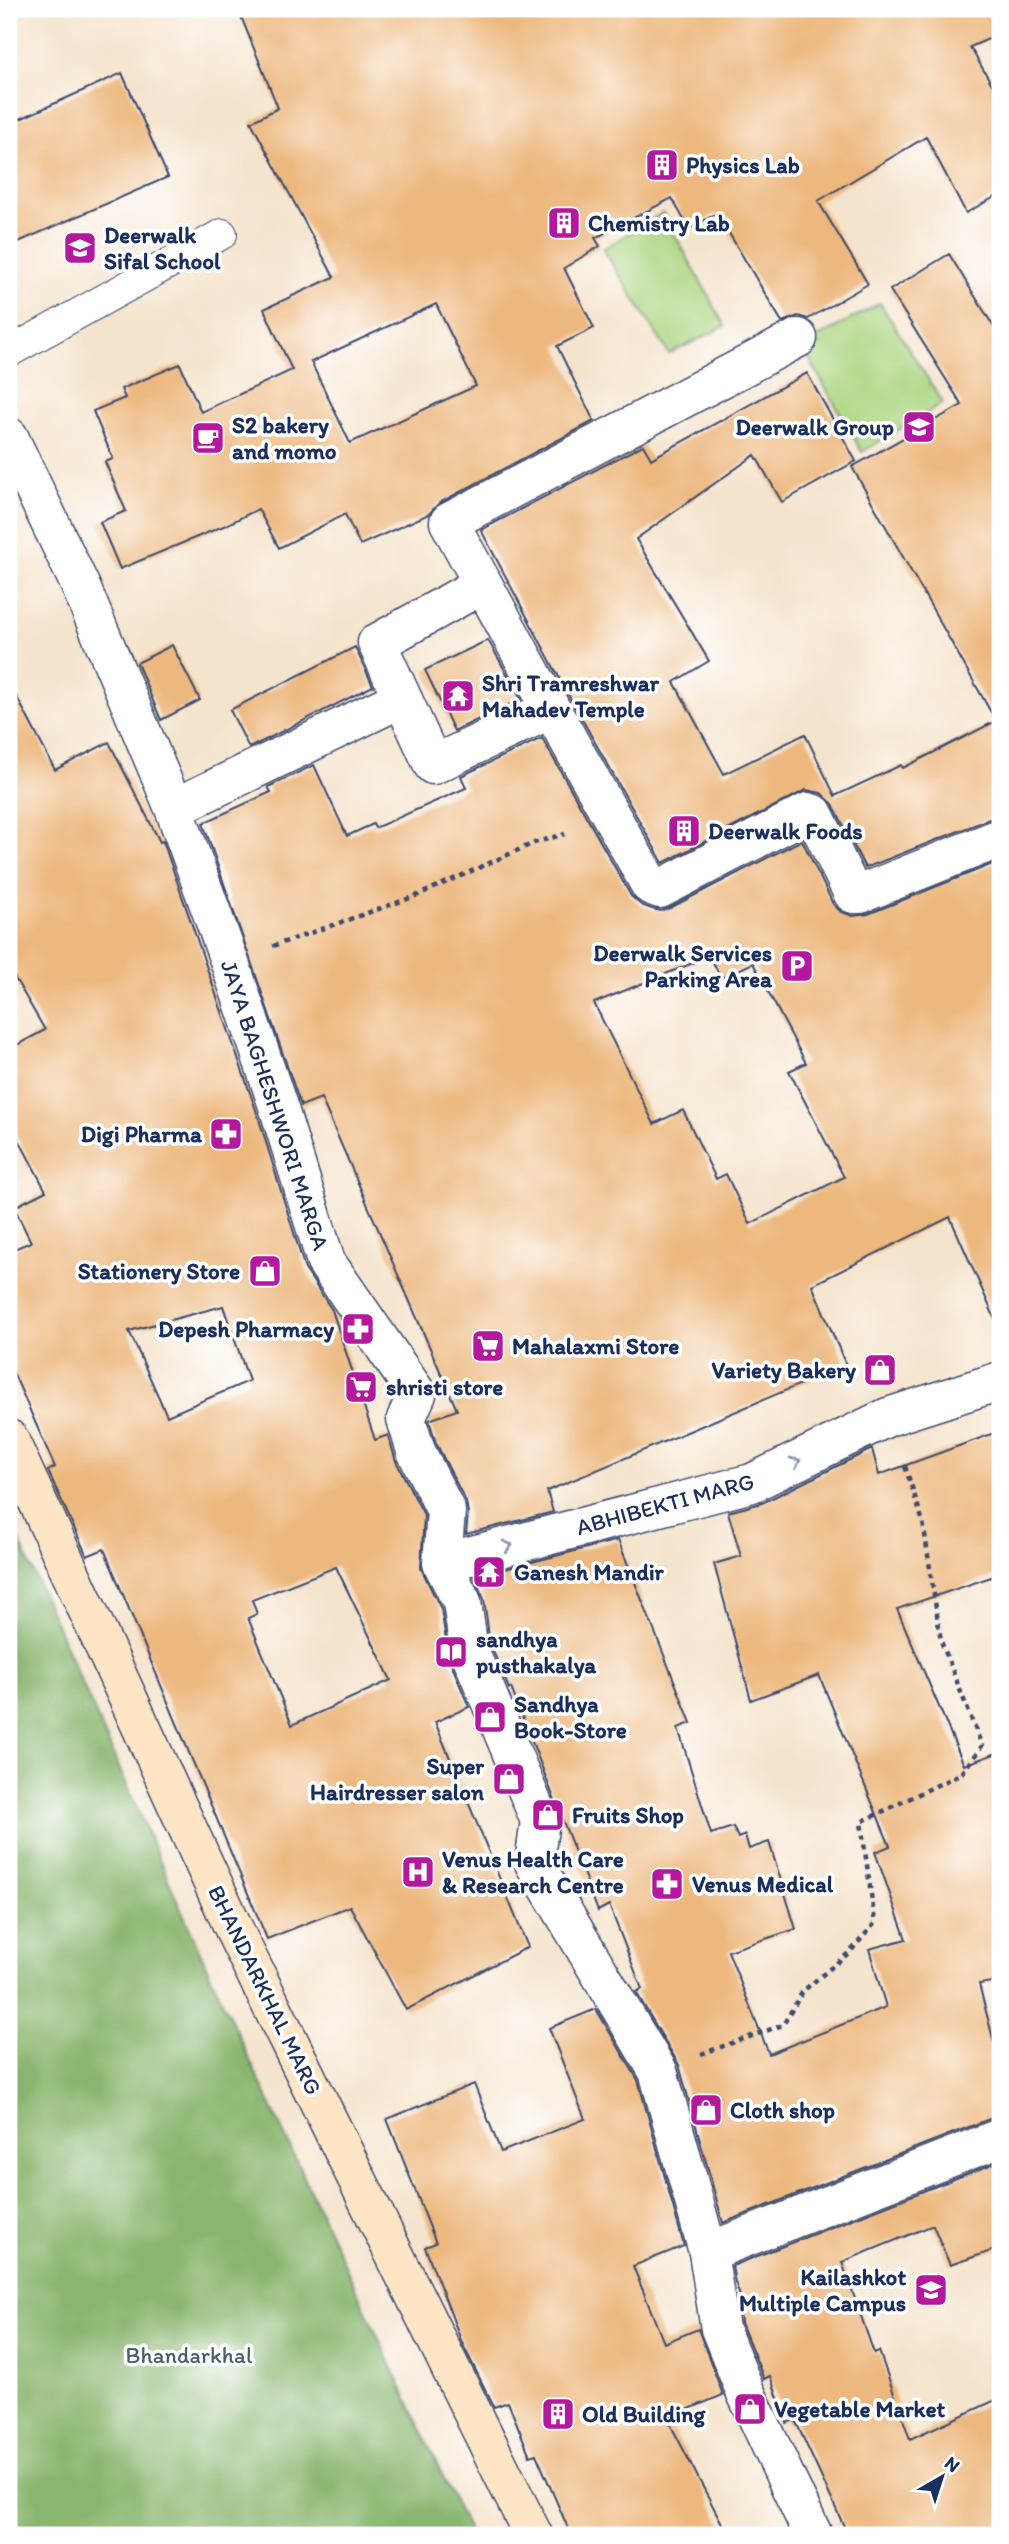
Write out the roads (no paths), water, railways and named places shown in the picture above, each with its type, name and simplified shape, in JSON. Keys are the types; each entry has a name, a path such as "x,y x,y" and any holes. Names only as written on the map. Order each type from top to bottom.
{"main road":[{"name":"BHANDARKHAL MARG","path":"9,1439 239,1940 533,2535"}],"street":[{"path":"798,338 449,522 650,886 660,889 808,813 814,814 853,894 860,894 1000,838"},
{"name":"JAYA BAGHESHWORI MARGA","path":"9,437 80,585 174,808 279,1109 326,1262 417,1394 406,1419 416,1451 446,1511 442,1563"},
{"path":"483,584 377,643 433,765 551,709"},
{"path":"174,808 402,698"},
{"name":"ABHIBEKTI MARG","path":"442,1563 751,1483 888,1417 1000,1381"},
{"path":"442,1563 462,1602 468,1650 540,1821 534,1863 658,2071 708,2252 720,2329 745,2391 813,2535"},
{"path":"708,2252 1000,2138"}],"lane":[{"path":"9,352 222,234"}],"place":[{"name":"Physics Lab","path":"662,165"},
{"name":"Chemistry Lab","path":"564,223"},
{"name":"Deerwalk Sifal School","path":"80,248"},
{"name":"Deerwalk Group","path":"919,427"},
{"name":"S2 bakery and momo","path":"208,438"},
{"name":"Shri Tramreshwar Mahadev Temple","path":"458,696"},
{"name":"Deerwalk Foods","path":"684,831"},
{"name":"Deerwalk Services Parking Area","path":"797,966"},
{"name":"Digi Pharma","path":"226,1134"},
{"name":"Stationery Store","path":"265,1271"},
{"name":"Depesh Pharmacy","path":"358,1329"},
{"name":"Mahalaxmi Store","path":"488,1346"},
{"name":"Variety Bakery","path":"880,1370"},
{"name":"shristi store","path":"361,1387"},
{"name":"Ganesh Mandir","path":"489,1572"},
{"name":"sandhya pusthakalya","path":"451,1652"},
{"name":"Sandhya Book-Store","path":"490,1717"},
{"name":"Super Hairdresser salon","path":"509,1779"},
{"name":"Fruits Shop","path":"548,1815"},
{"name":"Venus Health Care & Research Centre","path":"418,1872"},
{"name":"Venus Medical","path":"667,1884"},
{"name":"Cloth shop","path":"706,2110"},
{"name":"Kailashkot Multiple Campus","path":"931,2290"},
{"name":"Vegetable Market","path":"750,2409"},
{"name":"Old Building","path":"558,2414"}],"park label":[{"name":"Bhandarkhal","path":"189,2355"}]}
